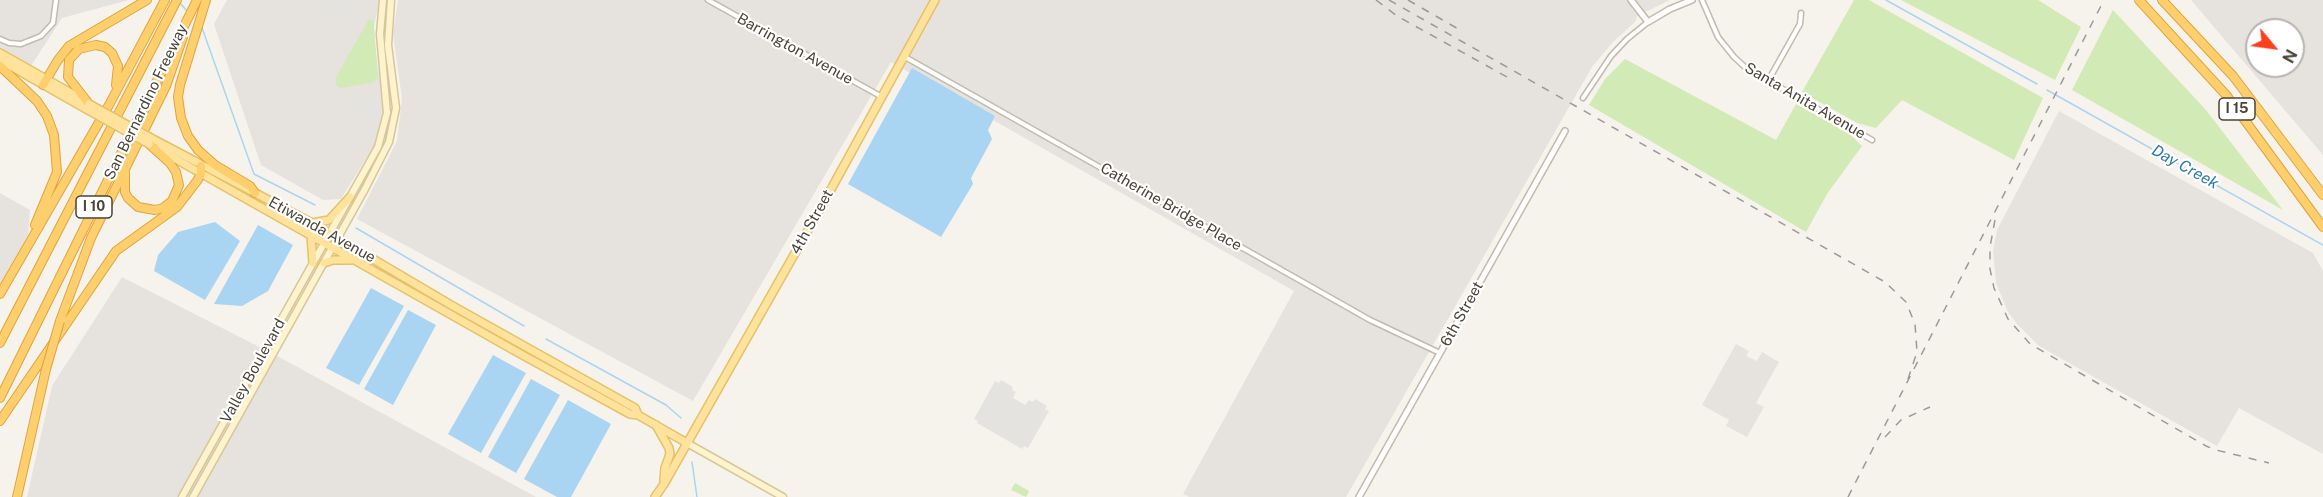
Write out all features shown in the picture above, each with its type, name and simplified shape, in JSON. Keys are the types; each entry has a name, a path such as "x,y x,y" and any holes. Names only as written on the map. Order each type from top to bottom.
{"highway":[{"path":"45,82 69,46 147,0"},
{"path":"0,294 106,111 165,0"},
{"name":"San Bernardino Freeway","path":"0,398 197,0"},
{"path":"206,0 180,85 179,108 184,128 193,144 203,155 250,186 255,193"},
{"name":"I 15","path":"2139,0 2227,96 2323,227"},
{"name":"I 15","path":"2162,0 2233,76 2323,195"},
{"name":"San Bernardino Freeway","path":"0,343 176,2"},
{"path":"17,497 46,369 60,321 91,238 170,75 190,13"},
{"path":"87,107 70,82 68,67 71,57 80,49 89,45 103,46 112,53 118,66 118,78 106,111"},
{"path":"0,66 32,94 43,108 51,125 56,146 57,164 54,181 26,249"},
{"path":"133,152 124,178 128,198 142,209 163,208 176,195 179,185 178,177 170,163 150,141"},
{"path":"0,421 116,251 177,207 201,170"}],"main road":[{"path":"333,236 350,197 373,157 382,135 387,113 380,34 383,0"},
{"path":"333,236 365,189 389,142 395,117 395,92 388,45 391,0"},
{"name":"4th Street","path":"657,496 935,0"},
{"name":"Etiwanda Avenue","path":"0,53 87,107 201,170 311,237 630,414 638,415 783,497"},
{"name":"Etiwanda Avenue","path":"0,60 45,82"},
{"path":"365,189 365,183 376,162 373,157"},
{"name":"Etiwanda Avenue","path":"201,170 255,193 312,223 635,408 638,415"},
{"path":"312,223 329,220 350,197"},
{"name":"Valley Boulevard","path":"182,497 313,263 324,244 333,236"},
{"name":"Valley Boulevard","path":"193,497 324,263 332,248 333,236"},
{"path":"311,237 313,263"},
{"path":"324,263 333,260 353,260"},
{"path":"656,425 670,454 665,468 664,484"}],"street":[{"path":"0,39 21,44 41,36 53,22 56,0"},
{"name":"Barrington Avenue","path":"708,0 882,97"},
{"path":"1631,0 1648,22"},
{"path":"1583,98 1611,56 1627,39 1648,22 1692,0"},
{"name":"Santa Anita Avenue","path":"1702,0 1714,29 1728,51 1746,68 1872,140"},
{"path":"1768,81 1800,24 1801,13"},
{"name":"Catherine Bridge Place","path":"904,56 1370,321 1440,353"},
{"name":"6th Street","path":"1359,497 1565,131"}],"shaded area":[{"path":"0,0 129,0 62,18 31,66 0,49"},
{"path":"227,0 380,0 374,26 374,41 383,113 374,146 341,199 323,200 261,165 214,24"},
{"path":"304,0 327,0 356,16 351,26"},
{"path":"332,0 355,0 363,4 356,14"},
{"path":"398,0 1670,0 1637,16 1635,22 1613,42 1592,67 1346,497 1189,497 1183,494 1294,291 891,62 693,401 357,219 397,141 402,99 393,34"},
{"path":"2191,0 2323,0 2323,155 2257,78 2305,78 2305,18 2245,18 2245,63"},
{"path":"373,97 376,103 379,103 376,127 370,142 361,141 359,140 367,124 366,119 354,116 356,113 351,110 349,113 343,110 347,102 350,104 352,101"},
{"path":"2059,111 2313,253 2323,271 2323,454 2239,408 2217,446 2038,345 2017,324 2008,312 1996,283 1993,251 1997,230"},
{"path":"0,193 30,210 28,235 0,284"},
{"path":"122,277 279,357 536,497 27,497 52,386"},
{"path":"1736,344 1749,351 1746,356 1757,361 1762,352 1779,362 1756,403 1764,407 1747,437 1726,426 1729,420 1702,405"},
{"path":"1001,380 1013,387 1012,390 1016,392 1013,398 1025,405 1029,400 1033,402 1035,399 1047,406 1045,409 1049,411 1028,448 1024,446 1022,449 977,423 978,421 974,419 995,381 999,383"}],"green space":[{"path":"1854,0 1869,0 2043,98 2014,160 1902,100 1876,128 1857,123 1802,92"},
{"path":"1901,0 2038,0 2081,27 2055,80"},
{"path":"2113,10 2206,110 2283,210 2072,90"},
{"path":"369,19 373,20 374,26 378,78 371,83 340,88 336,85 336,77"},
{"path":"1625,59 1776,140 1796,104 1850,134 1862,146 1827,194 1806,232 1589,105 1605,79"},
{"path":"1015,483 1029,491 1026,497 1011,490"}],"water":[{"path":"912,68 995,116 988,130 992,139 971,178 973,184 941,237 848,184"},
{"path":"215,222 240,241 205,300 154,271 158,255 178,232"},
{"path":"258,225 293,245 268,291 242,306 214,304"},
{"path":"371,288 404,306 359,385 326,368"},
{"path":"408,310 436,325 393,405 364,389"},
{"path":"493,355 526,373 481,453 448,434"},
{"path":"531,379 560,395 516,473 488,457"},
{"path":"568,400 611,424 571,497 557,497 524,479"}],"waterway":[{"name":"Day Creek","path":"1886,0 2037,84"},
{"path":"180,3 187,11"},
{"path":"201,25 254,174 315,205"},
{"name":"Day Creek","path":"2047,90 2323,245"},
{"path":"356,228 524,326"},
{"path":"546,339 666,405 681,418"},
{"path":"692,462 697,497"}],"railway":[{"path":"1376,0 1397,16 1507,77"},
{"path":"1389,0 1885,282 1906,302 1915,324 1917,352 1907,382"},
{"path":"1408,0 1460,30"},
{"path":"1848,497 2104,0"},
{"path":"1995,220 1990,247 1990,269 1994,288 2008,319 2030,344 2206,446 2269,463"},
{"path":"1885,437 1901,420 1930,407"}]}
